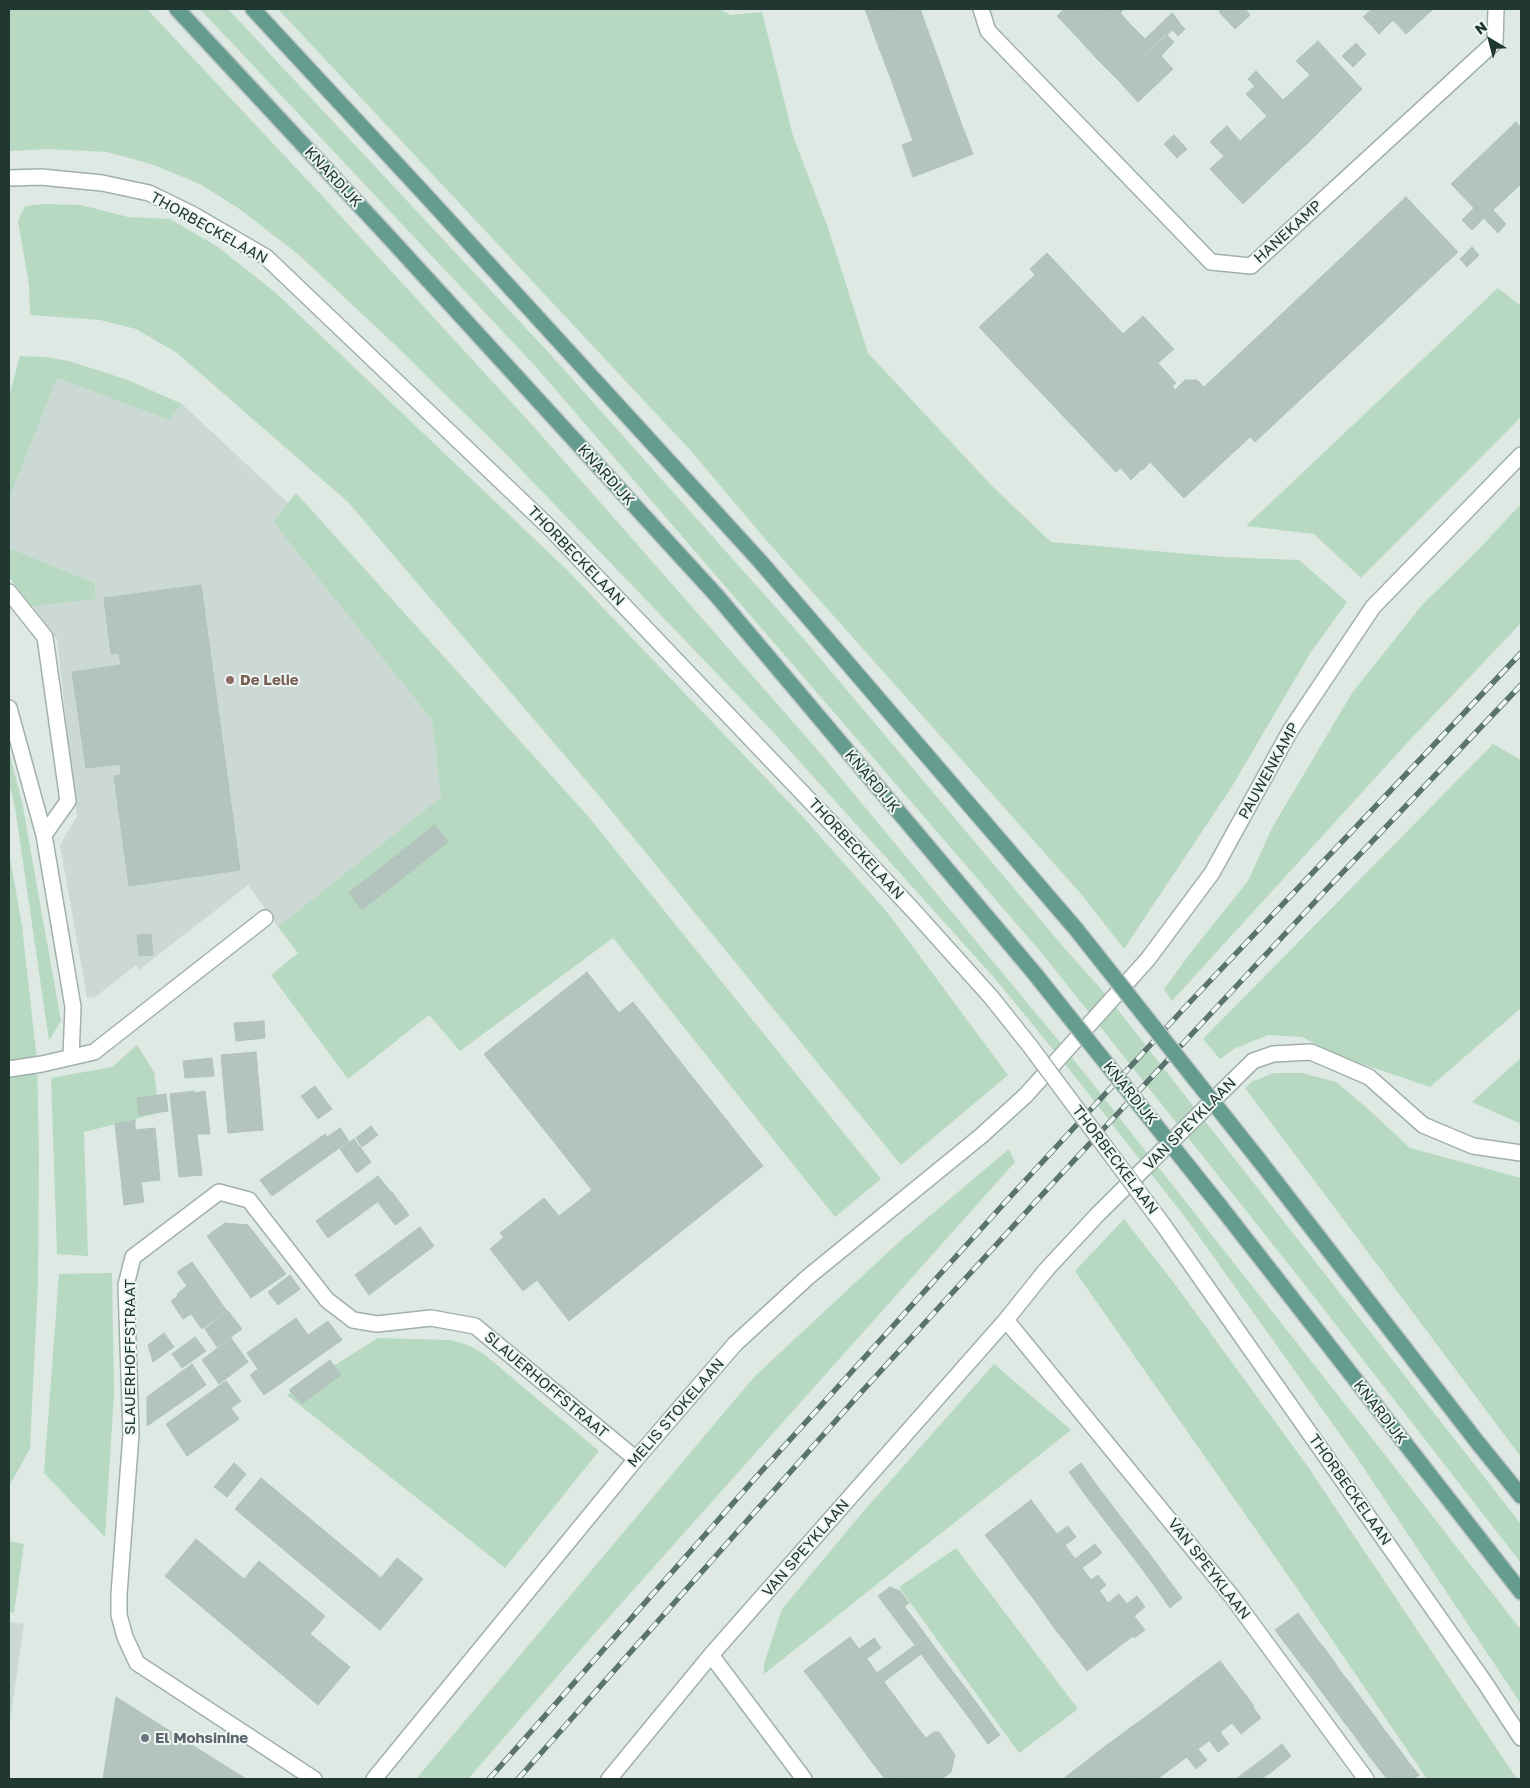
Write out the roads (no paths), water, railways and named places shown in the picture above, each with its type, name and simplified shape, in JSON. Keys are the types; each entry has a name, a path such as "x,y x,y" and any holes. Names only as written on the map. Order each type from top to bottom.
{"main road":[{"name":"KNARDIJK","path":"177,9 716,596 1035,974 1220,1206 1521,1592"},
{"path":"253,9 759,560 1076,930 1259,1160 1521,1496"}],"street":[{"name":"HANEKAMP","path":"981,9 988,31 1211,262 1251,266 1495,42 1496,9"},
{"name":"THORBECKELAAN","path":"9,178 41,177 102,182 150,193 192,214 266,257 551,529 885,880 991,997 1030,1046 1164,1226 1477,1672 1521,1738"},
{"name":"PAUWENKAMP","path":"1026,1096 1148,959 1212,873 1290,731 1373,607 1521,455"},
{"path":"9,592 45,637 68,801 44,835"},
{"path":"9,708 44,835 74,1007 71,1057"},
{"path":"9,1069 94,1052 265,918"},
{"name":"VAN SPEYKLAAN","path":"609,1779 712,1655 1006,1320 1046,1270 1098,1214 1254,1061 1273,1054 1311,1052 1369,1077 1423,1125 1473,1146 1521,1153"},
{"name":"MELIS STOKELAAN","path":"374,1779 636,1459 735,1344 808,1277 981,1136 1026,1096"},
{"name":"SLAUERHOFFSTRAAT","path":"314,1779 137,1663 125,1637 119,1615 119,1594 131,1434 126,1285 133,1257 219,1192 249,1200 327,1300 353,1320 377,1324 432,1318 475,1326 636,1459"},
{"name":"VAN SPEYKLAAN","path":"1006,1320 1234,1598 1366,1779"},
{"path":"712,1655 804,1779"}],"railway":[{"path":"489,1779 758,1475 1010,1197 1190,1002 1521,653"},
{"path":"518,1779 856,1398 1040,1197 1325,891 1521,685"}],"place":[{"name":"De Lelie","path":"230,680"},
{"name":"El Mohsinine","path":"145,1738"}]}
